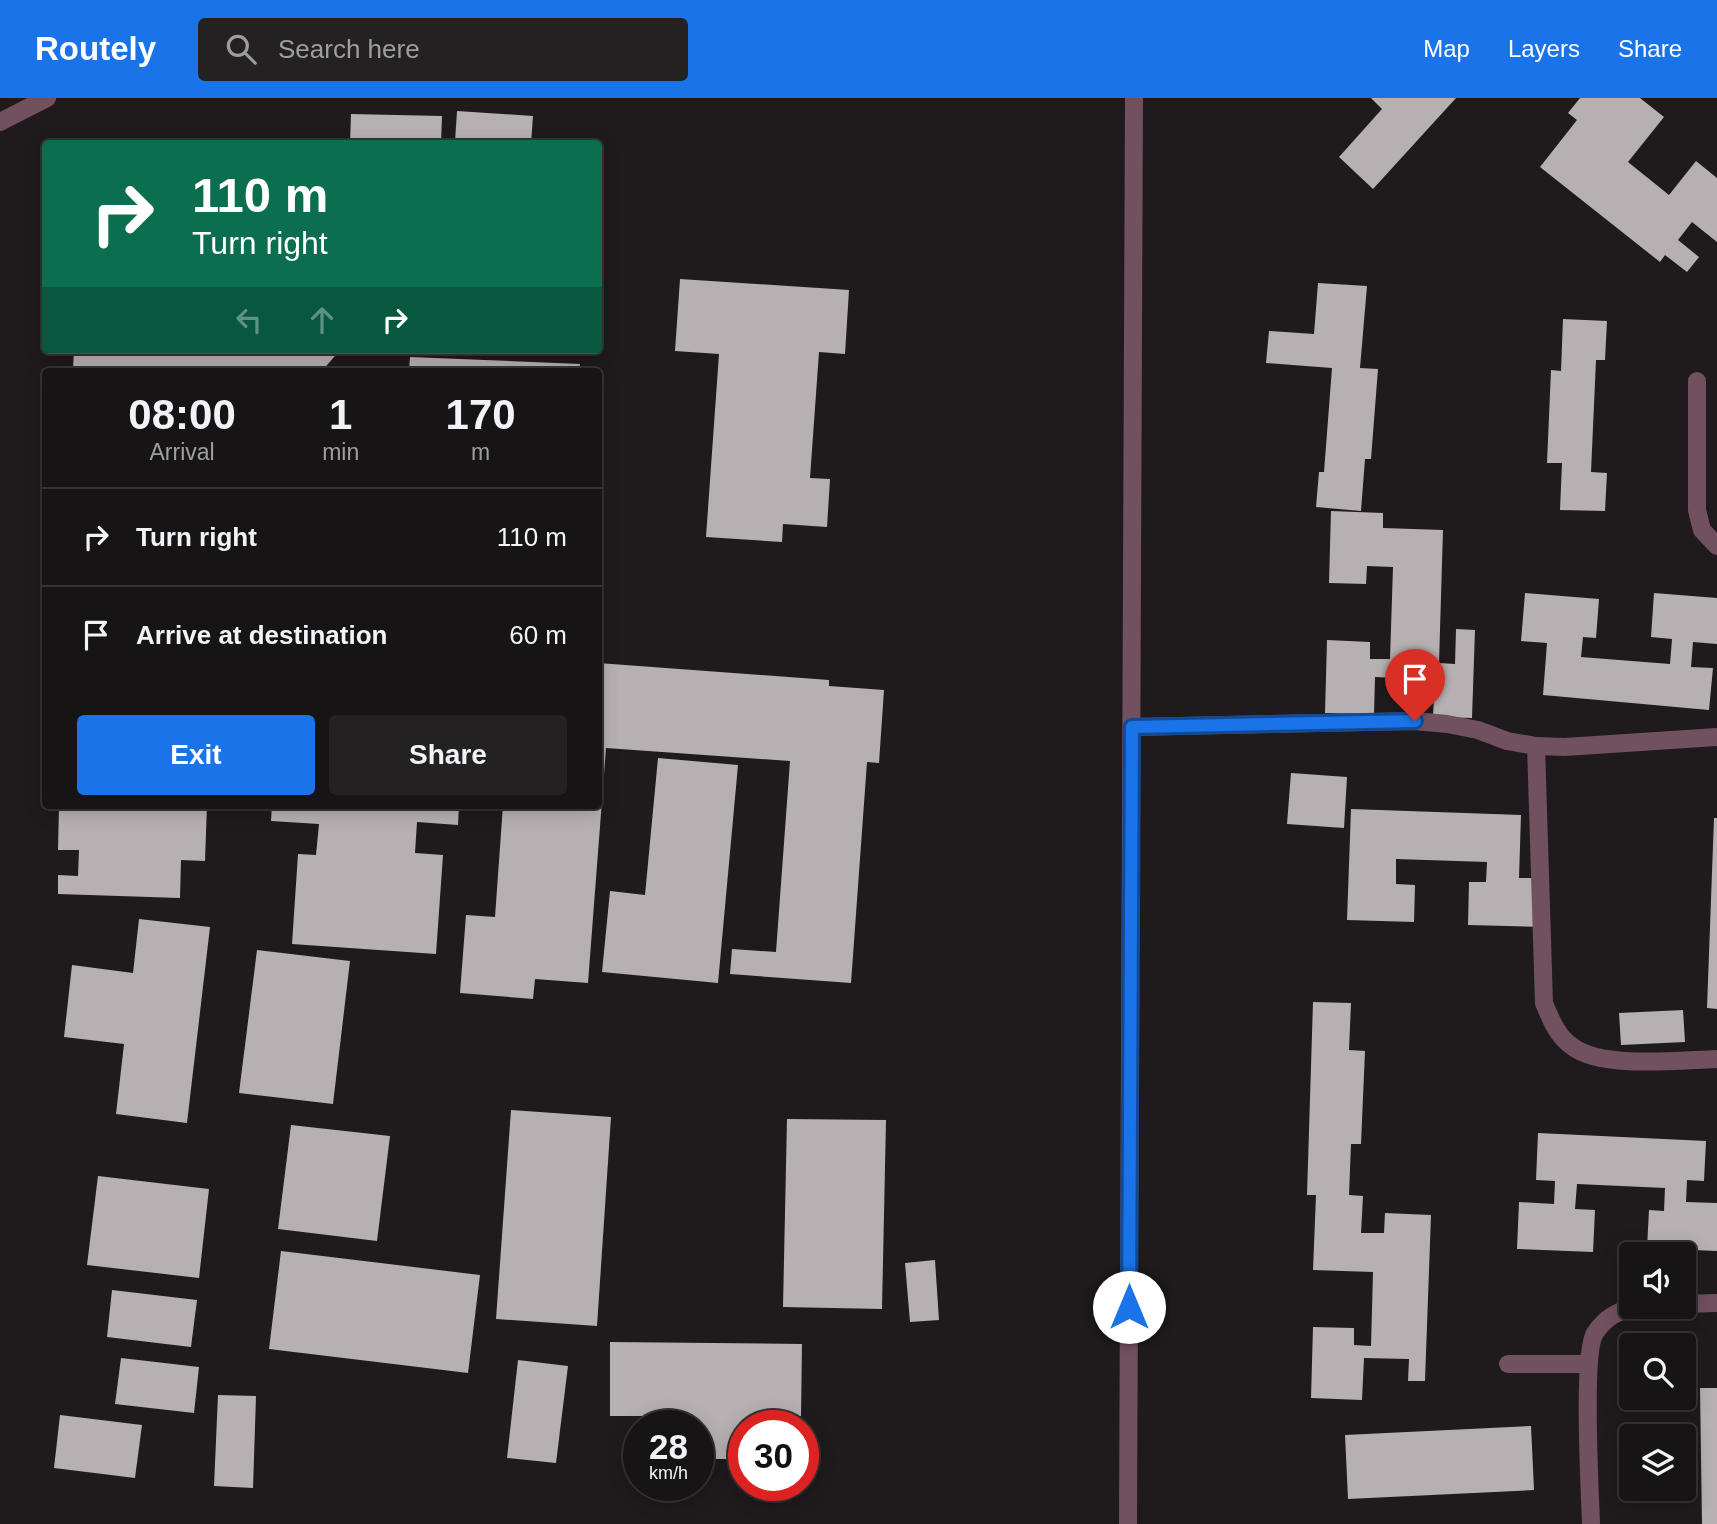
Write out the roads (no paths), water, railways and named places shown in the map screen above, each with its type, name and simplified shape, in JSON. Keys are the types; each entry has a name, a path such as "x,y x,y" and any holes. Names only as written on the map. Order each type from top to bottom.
{"street":[{"path":"0,122 47,98"},
{"path":"1128,1524 1135,98"},
{"path":"1697,381 1697,510 1702,530 1717,546"},
{"path":"1132,727 1415,721 1478,730 1507,741 1565,747 1717,737"},
{"path":"1536,746 1544,1003 1554,1028 1573,1047 1591,1057 1611,1060 1717,1059"},
{"path":"1696,1304 1717,1303"},
{"path":"1591,1524 1588,1364 1593,1335 1613,1314 1619,1312"},
{"path":"1508,1364 1588,1364"}]}
